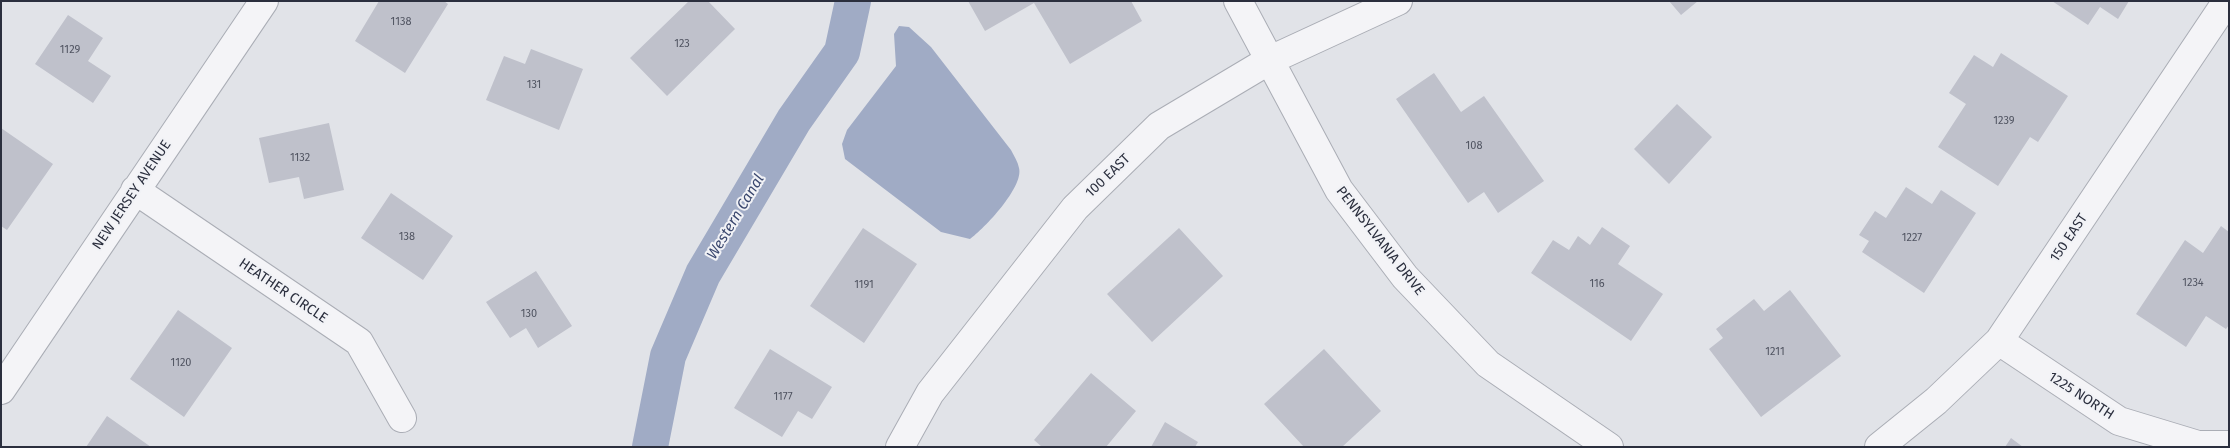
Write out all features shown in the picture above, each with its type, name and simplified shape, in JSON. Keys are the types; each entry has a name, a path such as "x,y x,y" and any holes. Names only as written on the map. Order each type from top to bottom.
{"street":[{"name":"NEW JERSEY AVENUE","path":"1,390 264,1"},
{"name":"PENNSYLVANIA DRIVE","path":"1238,1 1268,61 1339,190 1405,277 1488,364 1608,447"},
{"name":"100 EAST","path":"900,447 930,393 1075,208 1159,126 1268,61 1398,1"},
{"name":"150 EAST","path":"1879,447 1936,401 1999,341 2227,1"},
{"name":"HEATHER CIRCLE","path":"135,190 359,342 402,418"},
{"name":"1225 NORTH","path":"1999,341 2119,420 2198,445 2229,445"}],"water":[{"path":"899,26 909,27 931,47 1011,150 1018,164 1019,176 1002,207 970,239 941,232 845,159 842,144 847,130 896,66 894,34"}],"building":[{"path":"379,1 444,1 448,4 405,73 355,41"},
{"path":"689,1 708,1 735,29 667,96 630,58"},
{"path":"968,1 1131,1 1142,21 1070,64 1034,3 985,31"},
{"path":"1669,1 1698,1 1681,15"},
{"path":"2052,1 2129,1 2118,19 2100,7 2088,25"},
{"path":"68,15 103,38 88,61 111,76 93,103 35,64"},
{"path":"531,49 583,69 559,130 486,100 504,56 525,64"},
{"path":"2001,53 2068,96 2038,142 2030,137 1998,186 1938,147 1966,104 1949,93 1974,55 1993,67"},
{"path":"1434,73 1461,112 1484,96 1544,181 1498,213 1484,192 1468,203 1396,99"},
{"path":"1677,104 1712,137 1669,184 1634,149"},
{"path":"329,123 344,190 304,199 299,177 269,183 259,138"},
{"path":"1,128 53,164 7,230 1,226"},
{"path":"1906,187 1932,204 1941,190 1976,213 1924,293 1862,252 1869,241 1859,235 1875,211 1886,218"},
{"path":"391,193 453,236 423,280 361,238"},
{"path":"2221,226 2229,232 2229,325 2226,329 2206,316 2186,347 2136,314 2185,240 2203,253"},
{"path":"1602,227 1630,246 1618,264 1663,294 1631,341 1531,273 1553,240 1569,250 1578,236 1590,245"},
{"path":"863,228 917,264 864,343 810,306"},
{"path":"1179,228 1223,276 1152,342 1107,294"},
{"path":"536,271 572,326 538,348 526,328 510,338 486,302"},
{"path":"1790,290 1841,356 1761,417 1709,349 1723,338 1716,329 1754,299 1764,311"},
{"path":"178,310 232,348 184,417 130,379"},
{"path":"770,349 832,387 812,419 798,411 782,437 734,408"},
{"path":"1324,349 1381,411 1342,447 1304,447 1264,404"},
{"path":"1091,373 1136,411 1106,447 1042,447 1034,440"},
{"path":"107,416 151,447 86,447"},
{"path":"1165,422 1198,442 1195,447 1151,447"},
{"path":"2011,438 2023,447 2005,447"}],"waterway":[{"name":"Western Canal","path":"650,447 668,356 703,274 794,120 842,52 853,1"}]}
